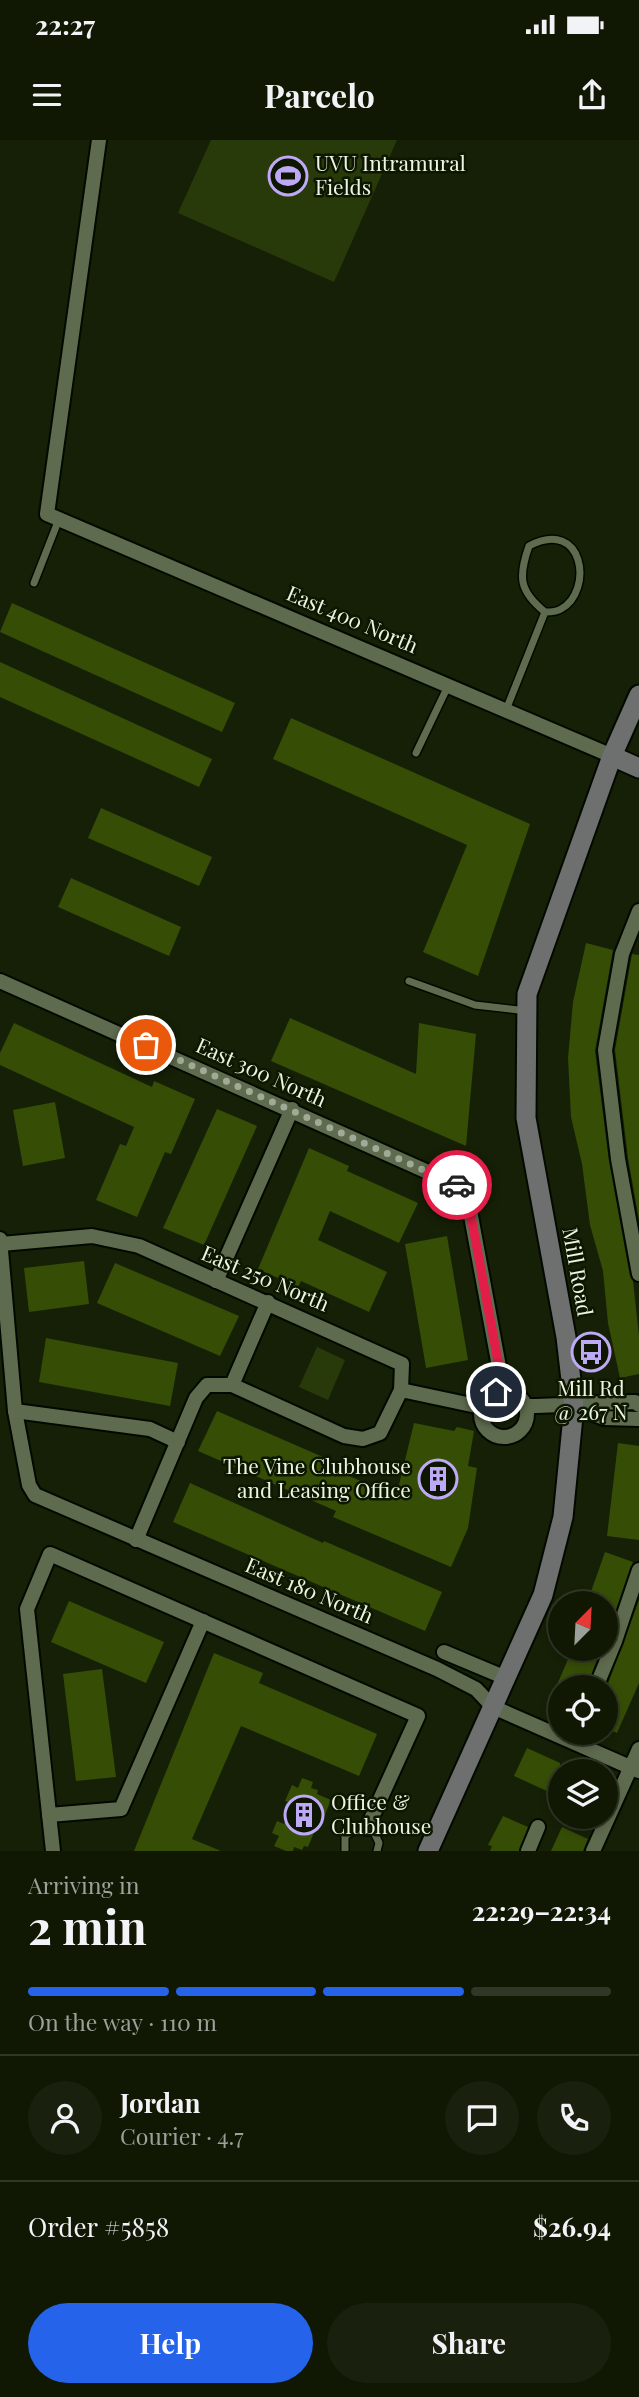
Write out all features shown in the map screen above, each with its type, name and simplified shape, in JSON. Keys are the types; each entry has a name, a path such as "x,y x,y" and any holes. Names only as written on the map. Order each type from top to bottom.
{"main road":[{"name":"Mill Road","path":"428,1851 543,1595 563,1517 574,1406 566,1337 526,1118 527,994 612,756 639,695"},
{"name":"East 400 North","path":"612,756 639,768"}],"street":[{"path":"53,517 99,140"},
{"name":"East 400 North","path":"53,517 612,756"},
{"path":"639,911 622,954 605,1050 618,1160 639,1275"},
{"name":"East 300 North","path":"0,981 292,1109 466,1189 500,1372 496,1392"},
{"path":"216,1280 292,1109"},
{"name":"East 250 North","path":"0,1241 92,1236 139,1247 268,1302 402,1364 401,1390"},
{"path":"0,1241 15,1410 150,1429 178,1442"},
{"path":"232,1385 268,1302"},
{"path":"136,1539 196,1398 207,1385 232,1385 344,1436 363,1438 380,1433 401,1390 481,1407"},
{"path":"503,1390 517,1395 526,1406 526,1422 516,1435 500,1437 486,1429 482,1422 481,1407 484,1400 496,1392 503,1390"},
{"path":"526,1406 574,1406 604,1402 635,1402 639,1405"},
{"path":"574,1406 604,1418 639,1419"},
{"name":"East 180 North","path":"15,1410 29,1485 35,1495 448,1674 476,1689 493,1707 548,1727"},
{"path":"53,1851 27,1609 50,1555 418,1716 366,1828"},
{"path":"601,1675 639,1570"},
{"path":"49,1815 121,1809 202,1621"},
{"path":"444,1652 506,1678"},
{"name":"East 180 North","path":"590,1745 635,1770"},
{"path":"593,1851 635,1770 639,1749"},
{"path":"528,1851 538,1827"}],"lane":[{"path":"34,583 53,517"},
{"path":"546,537 561,540 572,548 580,564 580,579 572,598 560,610 545,612 532,602 522,586 522,564 529,546 546,537"},
{"path":"506,711 545,612"},
{"path":"416,753 448,686"},
{"path":"409,981 475,1005 527,1011"},
{"path":"345,1851 343,1841 348,1832 359,1827 366,1828 377,1838 379,1850"}],"green space":[{"name":"UVU Intramural Fields","path":"211,140 397,140 334,282 178,213"},
{"path":"317,1347 345,1360 328,1400 299,1387"}],"building":[{"path":"12,603 235,703 222,732 0,632"},
{"path":"0,662 212,759 199,787 0,697"},
{"path":"291,718 530,824 478,976 423,952 467,845 273,759"},
{"path":"101,808 212,857 199,886 88,838"},
{"path":"71,878 181,927 169,956 58,907"},
{"path":"586,943 613,950 595,1051 609,1161 633,1281 639,1336 639,1374 620,1378 608,1323 603,1271 590,1225 582,1164 571,1117 568,1058 573,1002"},
{"path":"632,954 639,955 639,1220 628,1158 615,1050"},
{"path":"290,1018 416,1074 419,1023 476,1034 466,1146 271,1061"},
{"path":"14,1023 152,1087 154,1081 195,1099 171,1154 165,1152 137,1217 96,1200 120,1144 126,1146 134,1127 0,1065 0,1053"},
{"path":"55,1102 65,1158 23,1166 13,1110"},
{"path":"217,1109 257,1126 204,1245 163,1228"},
{"path":"309,1148 349,1166 347,1171 418,1203 399,1243 330,1211 318,1240 387,1272 369,1312 301,1281 298,1287 258,1269"},
{"path":"447,1236 468,1360 426,1368 405,1244"},
{"path":"84,1261 89,1304 29,1312 24,1268"},
{"path":"115,1263 239,1316 220,1356 97,1303"},
{"path":"46,1338 178,1363 170,1406 39,1382"},
{"path":"217,1411 339,1464 336,1470 396,1497 414,1423 454,1431 457,1427 474,1431 468,1466 477,1468 468,1528 451,1567 333,1517 336,1511 198,1451"},
{"path":"618,1443 639,1446 639,1540 607,1536"},
{"path":"190,1483 323,1543 324,1541 442,1592 425,1631 173,1522"},
{"path":"605,1552 633,1562 618,1605 618,1591 591,1591"},
{"path":"639,1600 639,1683 618,1731 618,1675 611,1675"},
{"path":"69,1601 164,1642 146,1683 51,1642"},
{"path":"214,1653 263,1673 259,1683 377,1734 359,1776 241,1726 192,1839 221,1851 134,1851"},
{"path":"567,1661 596,1661 591,1675 561,1675"},
{"path":"102,1669 116,1777 76,1781 63,1674"},
{"path":"527,1748 551,1759 548,1759 548,1792 514,1776"},
{"name":"Office & Clubhouse","path":"302,1778 313,1782 311,1788 318,1790 317,1794 331,1800 308,1847 304,1846 302,1850 294,1847 293,1851 286,1851 274,1846 279,1836 272,1833 277,1821 284,1824 292,1804 285,1801 292,1785 298,1788"},
{"path":"503,1816 528,1827 519,1851 490,1851 492,1846 488,1845"},
{"path":"561,1829 588,1839 583,1851 551,1851"}],"way so far":[{"path":"146,1045 457,1185"}],"place":[{"name":"UVU Intramural Fields","path":"288,176"},
{"name":"Mill Rd @ 267 N","path":"591,1352"},
{"name":"The Vine Clubhouse and Leasing Office","path":"438,1479"},
{"name":"Office & Clubhouse","path":"304,1815"}],"route":[{"path":"457,1185 466,1189 491,1320 500,1372 496,1392"}]}
